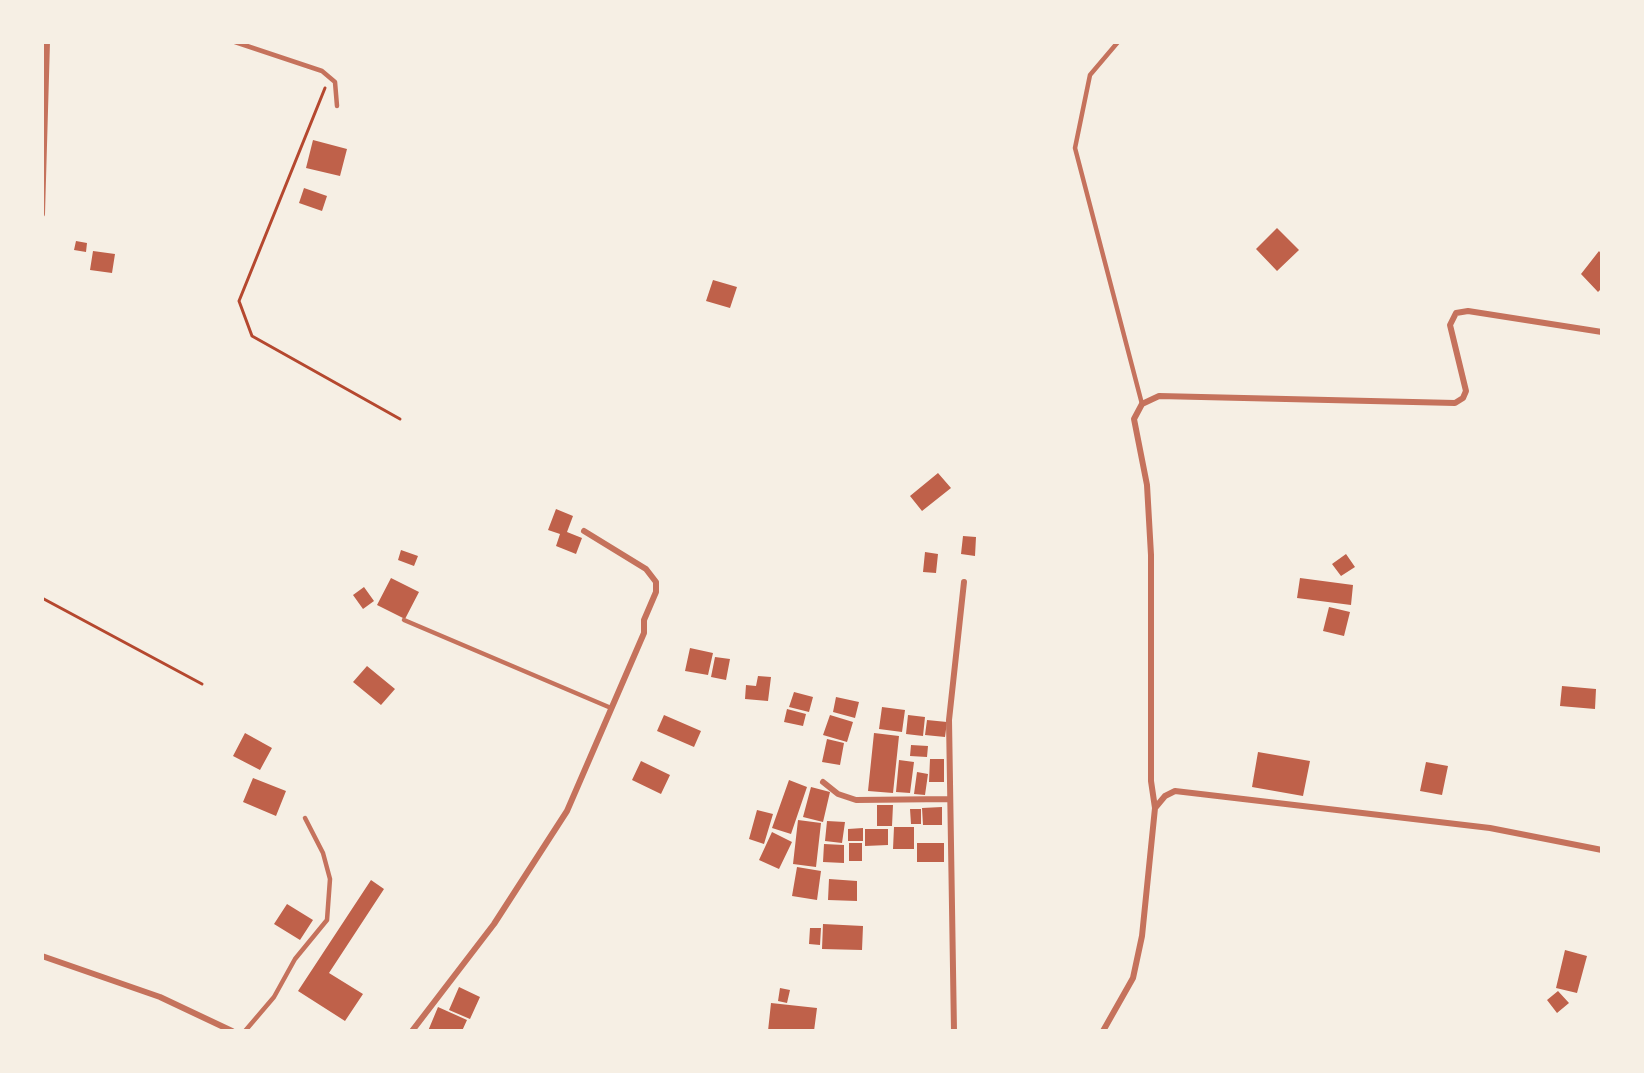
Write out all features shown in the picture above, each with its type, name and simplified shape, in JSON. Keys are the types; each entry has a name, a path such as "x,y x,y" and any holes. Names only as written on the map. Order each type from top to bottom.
{"street":[{"path":"42,214 47,42"},
{"path":"1103,1031 1133,978 1142,936 1155,808 1151,781 1151,543 1147,484 1134,419 1142,404 1159,396 1455,403 1463,398 1466,391 1450,325 1456,313 1468,310 1602,332"},
{"path":"412,1031 494,924 567,811 644,633 644,620 656,592 656,582 646,569 584,531"},
{"path":"954,1031 949,720 964,582"},
{"path":"823,782 838,794 856,800 950,799"},
{"path":"1155,808 1165,796 1175,791 1490,828 1602,849"},
{"path":"42,956 160,997 231,1031"}],"lane":[{"path":"235,42 322,71 335,82 337,106"},
{"path":"1118,42 1090,75 1075,148 1142,404"},
{"path":"404,620 611,708"},
{"path":"245,1031 274,997 296,959 327,920 330,879 323,853 305,818"}],"path":[{"path":"330,78 239,301 252,336 400,419"},
{"path":"42,598 202,684"}],"building":[{"path":"313,140 347,149 340,176 306,168"},
{"path":"304,188 327,196 322,211 299,203"},
{"path":"1277,228 1299,250 1277,271 1256,249"},
{"path":"76,241 87,243 86,252 74,250"},
{"path":"93,251 115,254 112,273 90,270"},
{"path":"1599,251 1602,255 1602,288 1598,292 1581,274"},
{"path":"713,280 737,287 730,308 706,301"},
{"path":"938,473 951,488 922,511 910,496"},
{"path":"556,509 573,516 567,532 582,538 576,554 556,546 560,534 548,530"},
{"path":"963,536 976,537 975,556 961,554"},
{"path":"401,550 418,556 414,566 398,560"},
{"path":"925,552 938,554 936,573 923,572"},
{"path":"1346,554 1355,567 1341,576 1332,564"},
{"path":"391,578 419,592 405,619 377,605"},
{"path":"1300,578 1353,585 1351,605 1297,598"},
{"path":"364,587 374,601 363,609 353,595"},
{"path":"1329,607 1350,612 1344,636 1323,631"},
{"path":"690,648 713,653 708,675 685,671"},
{"path":"715,657 730,659 726,680 711,677"},
{"path":"367,666 395,689 381,705 353,682"},
{"path":"758,676 771,677 768,701 745,699 746,685 756,686"},
{"path":"1562,686 1596,689 1595,709 1560,706"},
{"path":"794,692 813,697 809,712 789,707"},
{"path":"836,697 859,702 855,718 833,712"},
{"path":"882,707 905,710 902,732 879,729"},
{"path":"787,709 806,714 803,726 784,722"},
{"path":"664,715 701,731 694,747 657,731"},
{"path":"830,715 853,722 847,742 823,735"},
{"path":"908,715 925,717 923,736 906,734"},
{"path":"927,720 947,722 945,737 925,735"},
{"path":"245,733 272,748 260,770 233,756"},
{"path":"874,733 899,736 893,793 868,791"},
{"path":"827,739 844,743 840,765 822,762"},
{"path":"911,745 928,746 927,757 910,756"},
{"path":"1258,752 1310,761 1303,796 1252,787"},
{"path":"930,759 944,759 944,782 929,782"},
{"path":"899,760 914,762 910,793 896,792"},
{"path":"641,761 670,775 661,794 632,780"},
{"path":"1426,762 1448,766 1442,795 1420,791"},
{"path":"917,772 928,774 925,795 914,794"},
{"path":"253,778 286,791 276,816 243,802"},
{"path":"789,780 807,787 791,834 772,828"},
{"path":"811,787 830,792 823,822 803,817"},
{"path":"877,805 893,805 892,826 877,826"},
{"path":"942,807 942,825 923,825 922,808"},
{"path":"910,809 921,809 921,824 911,824"},
{"path":"757,810 773,814 764,844 749,839"},
{"path":"798,820 821,823 816,867 793,864"},
{"path":"827,821 845,822 842,843 825,841"},
{"path":"894,827 914,827 914,849 893,849"},
{"path":"863,828 863,841 848,841 848,829"},
{"path":"865,829 888,829 888,845 865,846"},
{"path":"772,832 792,842 779,869 759,860"},
{"path":"849,843 862,843 862,861 849,861"},
{"path":"917,843 944,843 944,862 917,862"},
{"path":"824,844 844,845 844,863 823,862"},
{"path":"797,867 821,871 817,900 792,896"},
{"path":"829,879 857,881 857,901 828,900"},
{"path":"371,880 384,889 329,973 363,994 345,1021 298,991"},
{"path":"287,904 313,920 300,940 274,924"},
{"path":"823,924 863,926 862,950 822,949"},
{"path":"810,928 821,928 820,945 809,944"},
{"path":"1565,950 1587,956 1577,993 1556,988"},
{"path":"459,987 480,997 470,1019 449,1010"},
{"path":"780,988 790,990 787,1003 778,1001"},
{"path":"1558,991 1569,1003 1557,1013 1547,1000"},
{"path":"771,1003 817,1008 814,1031 768,1031"},
{"path":"438,1007 467,1020 462,1031 428,1031"}]}
